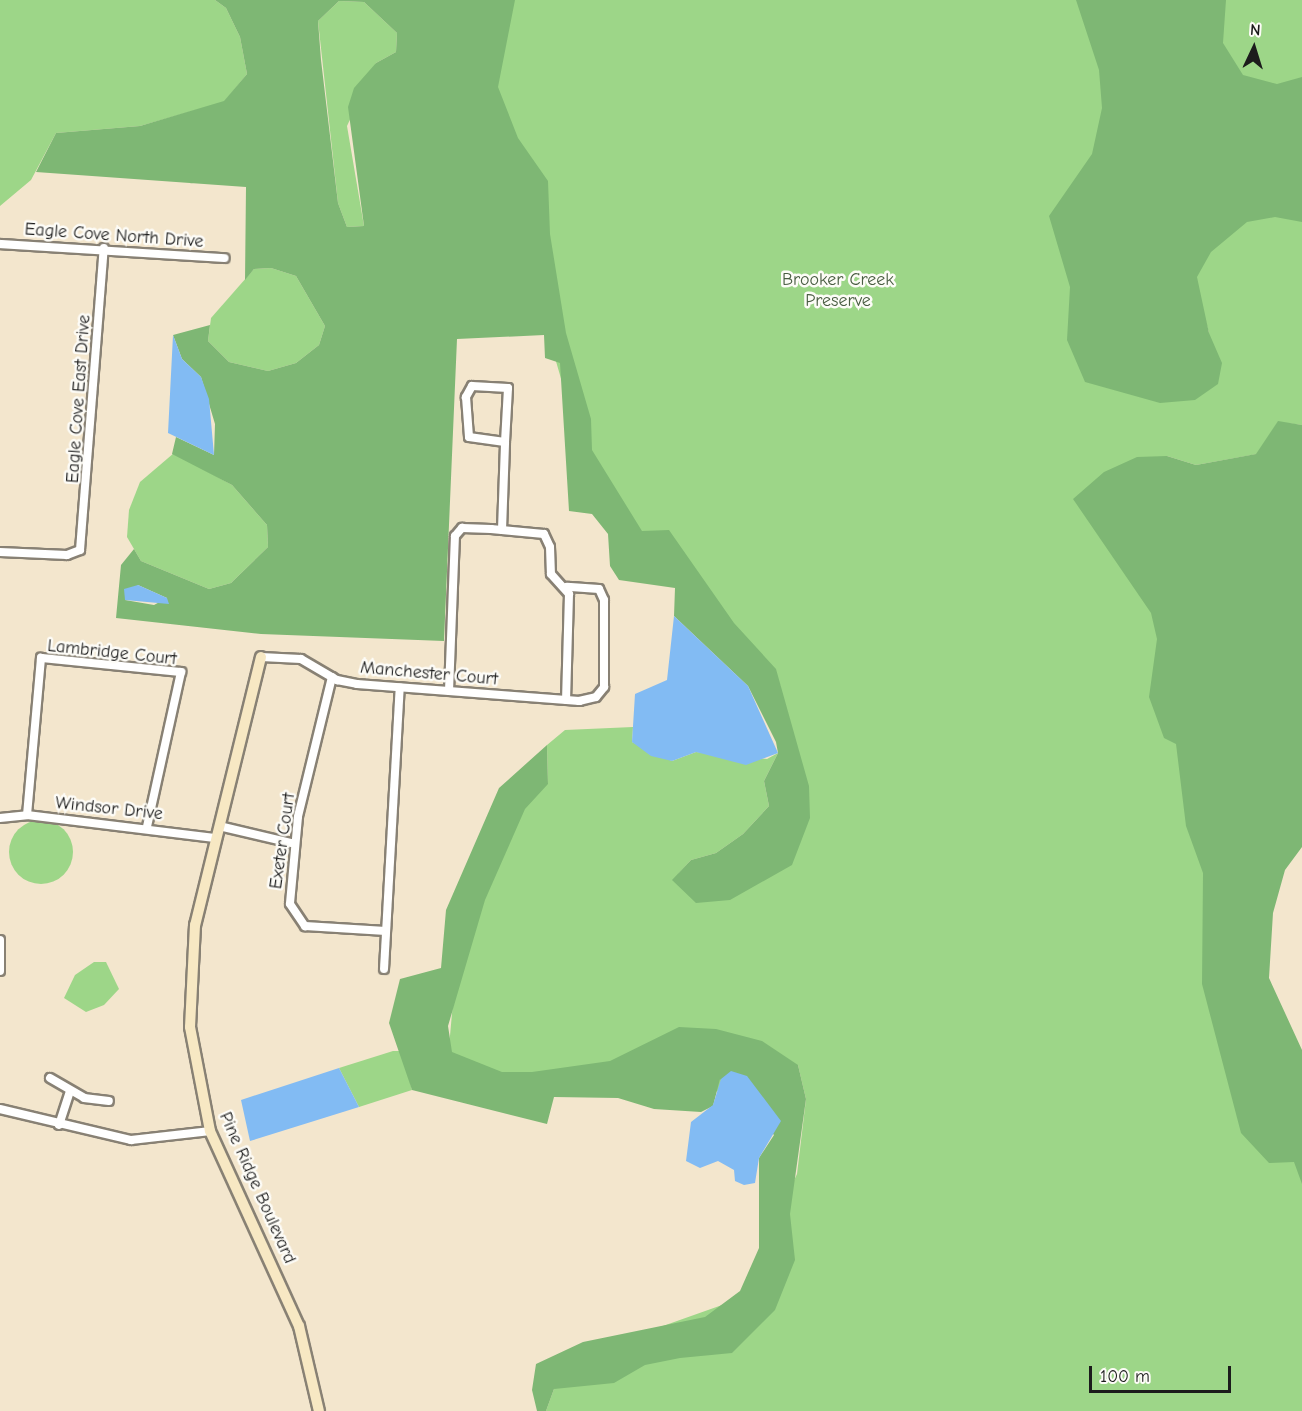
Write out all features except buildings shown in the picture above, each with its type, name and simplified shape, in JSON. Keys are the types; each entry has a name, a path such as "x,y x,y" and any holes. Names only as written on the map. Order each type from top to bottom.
{"street":[{"name":"Eagle Cove North Drive","path":"0,244 105,248 225,258"},
{"name":"Eagle Cove East Drive","path":"0,552 67,555 80,550 105,248"},
{"path":"502,530 506,442 508,388 472,386 466,397 469,437 506,442"},
{"path":"449,691 455,536 462,528 502,530 544,534 551,574 567,587 566,700"},
{"name":"Manchester Court","path":"261,657 301,659 332,677 399,687 566,700 596,697 604,687 604,600 599,589 567,587"},
{"name":"Pine Ridge Boulevard","path":"261,657 195,925 190,1027 210,1131 299,1326 319,1411"},
{"name":"Lambridge Court","path":"27,814 40,658 182,672 147,827"},
{"name":"Exeter Court","path":"332,677 295,844 290,904 296,919 305,926 386,931"},
{"path":"384,969 399,687"},
{"name":"Windsor Drive","path":"0,818 27,814 147,827 215,838"},
{"path":"219,826 295,844"},
{"path":"0,940 0,971"},
{"path":"50,1078 70,1091 109,1101"},
{"path":"59,1125 70,1091"},
{"path":"0,1109 59,1125 131,1140 210,1131"}],"green space":[{"path":"0,0 215,0 226,8 240,37 247,74 224,102 140,126 56,133 31,180 0,206"},
{"path":"215,0 515,0 498,87 518,138 548,181 550,234 566,333 591,419 592,450 642,531 669,530 734,623 776,669 809,786 810,818 792,865 730,900 696,903 672,880 691,860 716,853 743,834 769,806 764,781 778,753 776,742 748,686 674,616 675,588 619,580 610,566 608,534 592,514 569,511 560,363 545,358 544,335 457,339 444,641 261,634 116,618 121,565 134,549 141,561 209,589 231,583 268,547 267,525 232,485 172,454 176,437 214,455 215,424 201,377 182,359 173,335 210,325 208,341 229,362 268,371 296,363 319,345 325,326 296,276 271,268 254,269 245,280 246,187 36,172 56,133 140,126 224,101 247,74 240,37 226,8","holes":["339,1 364,2 397,33 396,52 376,63 354,88 348,107 364,226 347,227 338,203 321,60 318,21","138,585 158,594 167,598 154,605 125,600"]},
{"name":"Brooker Creek Preserve","path":"437,0 1302,0 1302,425 1278,422 1257,454 1196,465 1167,456 1219,906 1302,1067 1302,1411 546,1411 554,1389 584,1354 739,1299 797,1174 806,1099 798,1065 680,1103 446,1080 460,925 533,786 548,784 547,745 565,730 633,727 632,742 672,761 696,752 767,759 778,753 764,781 769,806 743,834 716,853 691,860 678,874 808,821 780,685 616,510 574,423 458,26","holes":["1129,300 1201,304 1209,333"]},
{"path":"1076,0 1226,0 1223,43 1243,75 1277,84 1302,77 1302,222 1275,217 1247,222 1211,252 1197,277 1209,333 1222,363 1218,384 1195,400 1160,403 1085,382 1067,340 1070,287 1049,216 1092,154 1102,108 1099,70"},
{"path":"339,1 364,2 397,33 396,52 376,63 347,126 364,226 347,227 338,203 318,21"},
{"path":"271,268 296,276 325,326 319,345 296,363 268,371 229,362 208,341 211,318 254,269"},
{"path":"1278,421 1302,425 1302,847 1285,870 1273,913 1269,978 1302,1050 1302,1184 1294,1162 1269,1163 1241,1133 1202,984 1203,873 1186,826 1176,744 1164,738 1149,697 1157,639 1151,613 1073,499 1104,472 1137,457 1167,456 1196,465 1256,454"},
{"path":"174,453 232,485 267,525 268,547 231,583 209,589 141,561 127,537 129,510 140,482"},
{"path":"547,745 548,784 525,809 485,900 448,1026 452,1052 502,1072 532,1072 610,1061 679,1027 716,1029 762,1041 798,1065 806,1099 790,1214 795,1260 775,1310 732,1353 680,1358 645,1365 614,1383 554,1389 546,1411 537,1411 532,1390 536,1364 583,1342 705,1317 740,1291 759,1248 759,1158 774,1135 720,1079 713,1106 701,1112 654,1109 618,1098 554,1097 547,1124 412,1090 389,1023 400,979 441,968 446,910 499,788"},
{"path":"41,820 53,822 64,829 71,840 73,852 71,864 64,875 53,882 41,884 29,882 18,875 11,864 9,852 11,840 18,829 29,822"},
{"path":"94,962 106,962 119,989 104,1005 86,1012 64,998 75,975"},
{"path":"393,1051 402,1051 412,1090 359,1107 339,1068"}],"water":[{"path":"173,335 182,359 201,377 209,399 214,455 168,433"},
{"path":"138,585 167,598 169,604 125,600 124,589"},
{"path":"674,616 748,686 778,753 746,765 696,752 672,761 651,756 632,742 635,694 667,680"},
{"path":"339,1068 359,1107 250,1141 241,1100"},
{"path":"731,1071 747,1076 781,1121 759,1158 755,1183 744,1185 735,1181 734,1170 718,1161 700,1168 686,1161 691,1122 713,1105 721,1079"}]}
